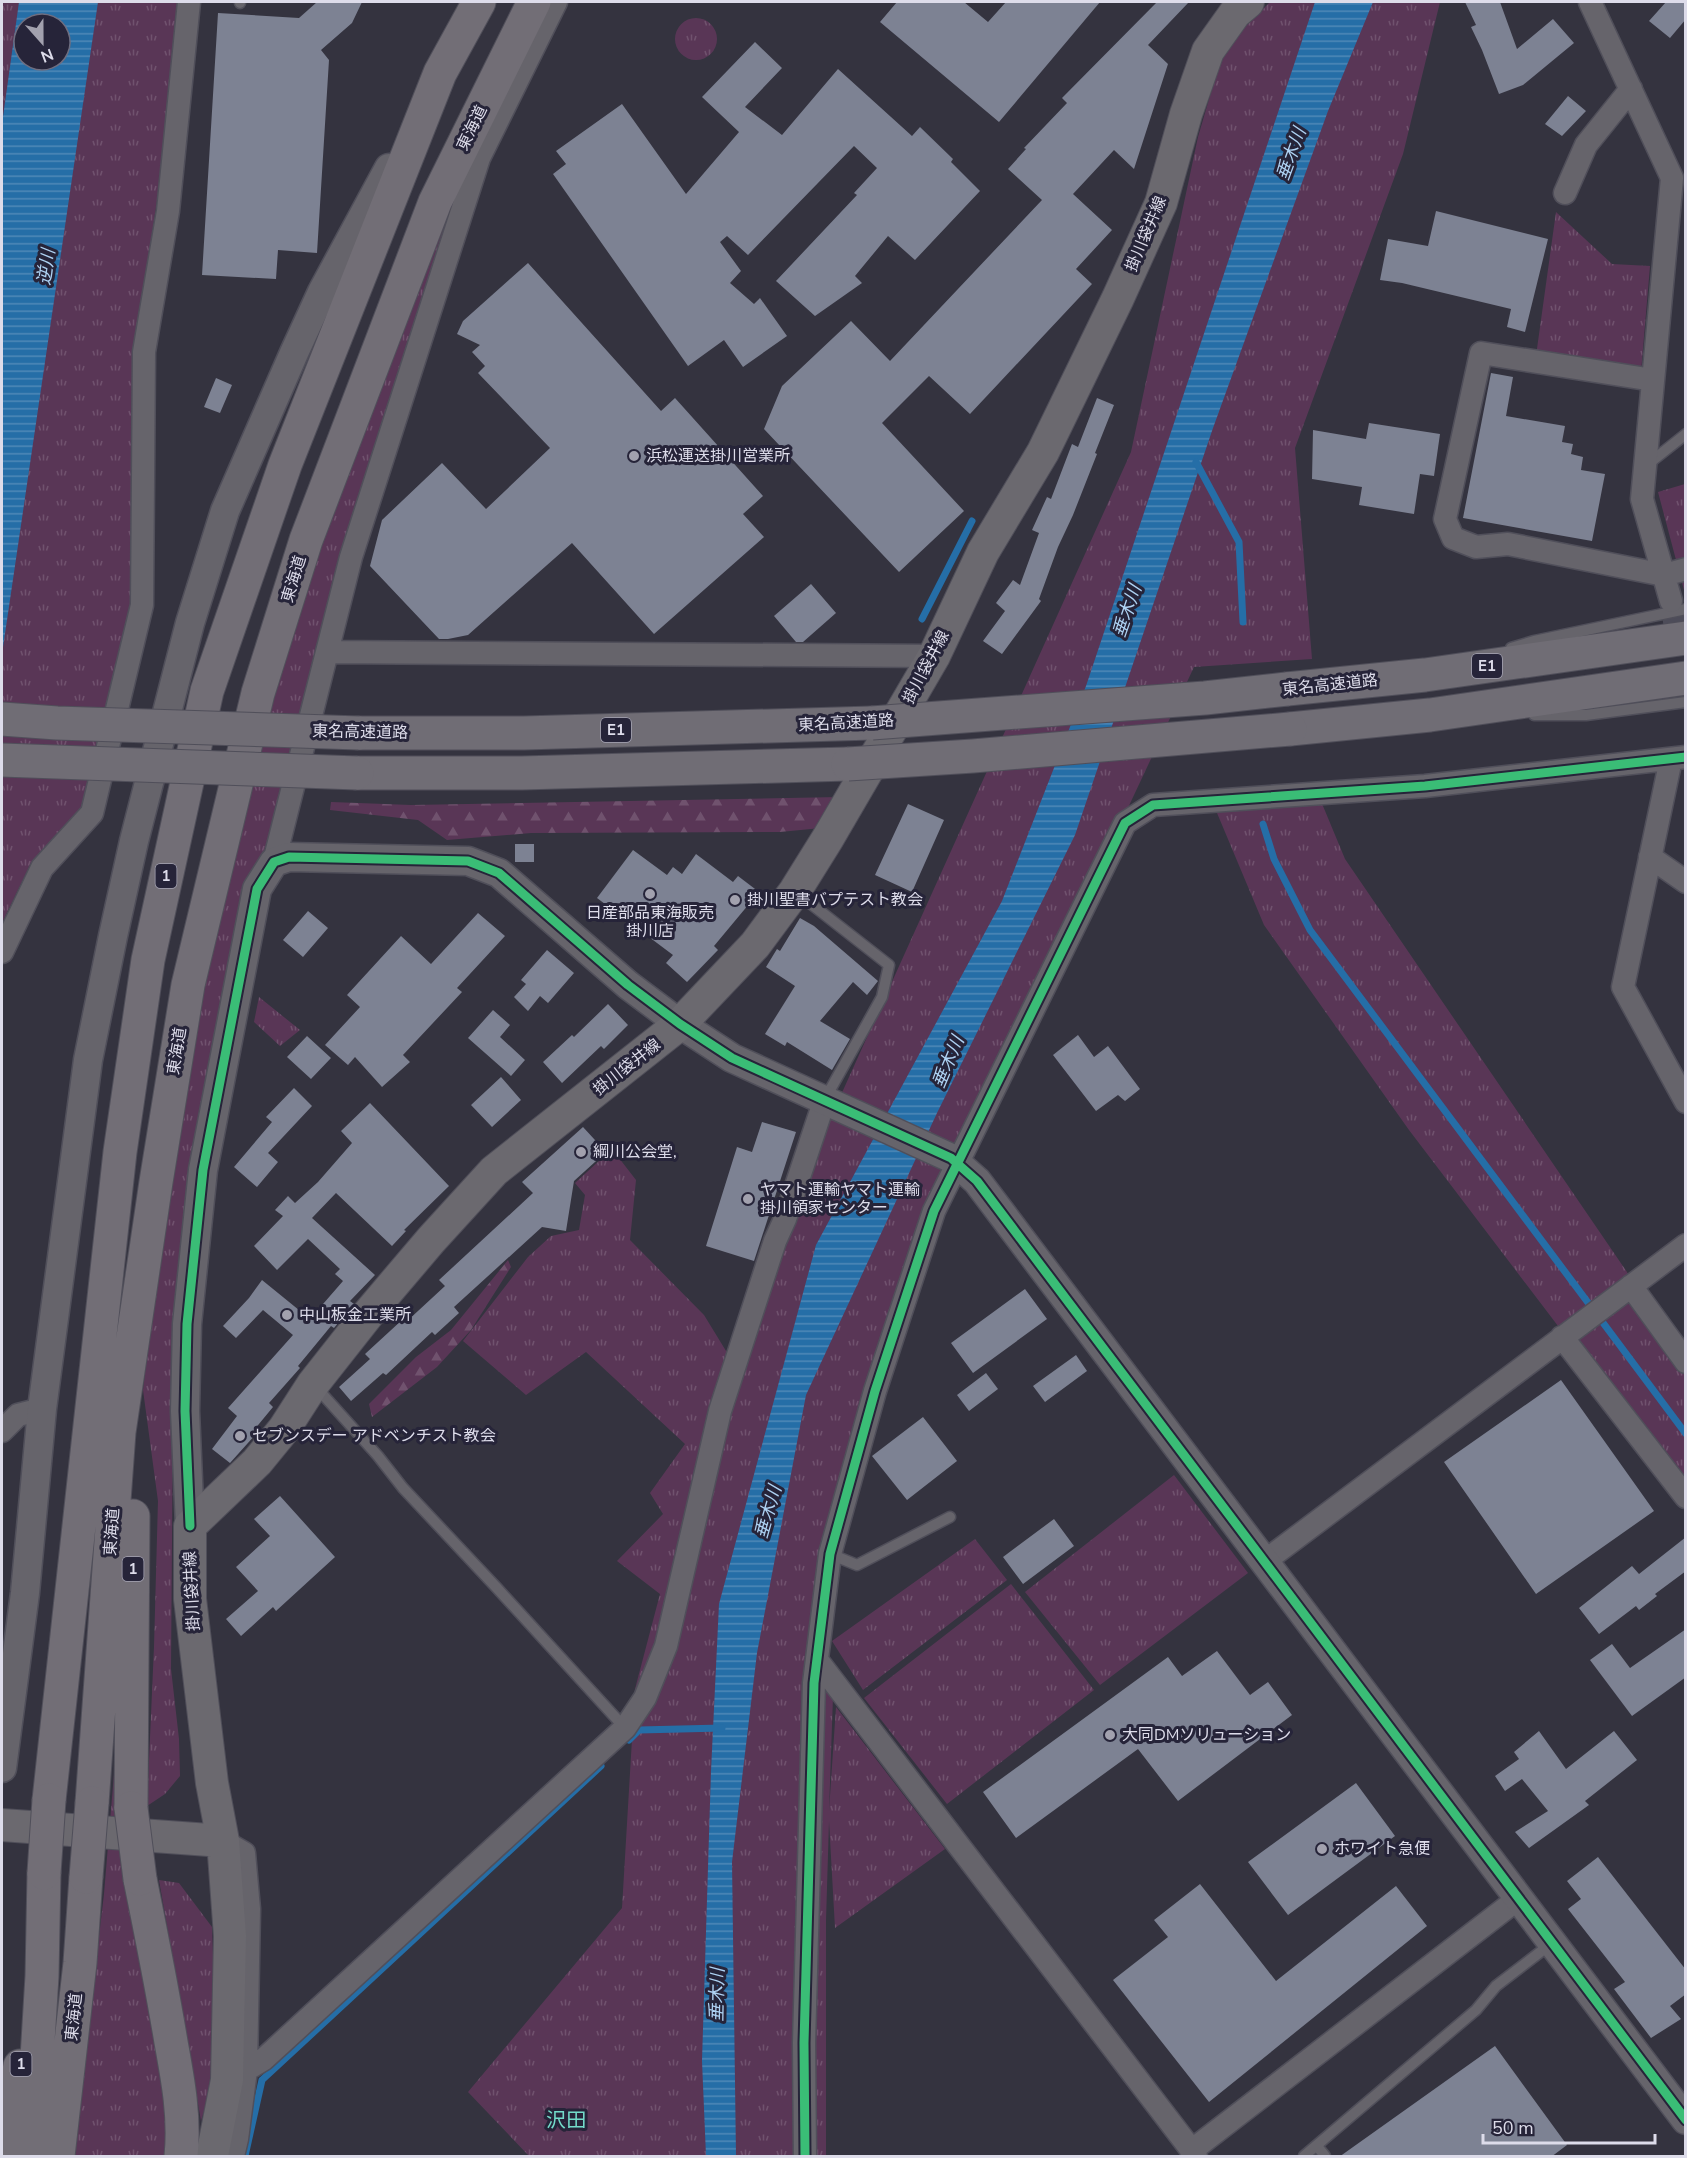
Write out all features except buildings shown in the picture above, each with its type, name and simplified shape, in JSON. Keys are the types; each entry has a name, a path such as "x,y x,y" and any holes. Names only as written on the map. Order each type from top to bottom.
{"highway":[{"name":"東海道","path":"31,2157 42,1976 44,1873 49,1800 120,1152 148,960 207,691 285,465 440,73 479,2"},
{"name":"東海道","path":"58,2157 80,1963 119,1432 188,985 258,693 306,540 435,202 534,2"},
{"name":"東名高速道路","path":"2,719 358,733 524,733 872,723 1193,699 1425,675 1686,638"},
{"path":"2,760 357,772 522,773 848,764 985,755 1430,715 1686,678"},
{"name":"1","path":"134,1331 137,1433 133,1516 132,1808 140,1879 179,2090 183,2139 182,2157"},
{"name":"1","path":"2,2152 42,1976"}],"main road":[{"name":"掛川袋井線","path":"212,2157 227,2080 230,1936 223,1841 212,1782 190,1599 190,1526 257,1462 284,1429 313,1384 369,1313 494,1171 680,1024 755,945 795,891 934,656 982,552 1043,452 1118,298 1161,203 1186,114 1208,51 1235,13 1248,2"},
{"path":"2,1825 223,1841"}],"street":[{"path":"2,952 42,868 92,813 142,605 144,352 168,211 189,2"},
{"path":"190,1526 185,1411 187,1323 203,1170 257,889 274,862 351,556 479,158 556,2"},
{"path":"1590,2 1681,191 1653,380 1642,499 1675,572 1678,605"},
{"path":"2,1768 25,1593 42,1409 88,1060 134,841 190,623 225,512 294,353 322,292 440,73"},
{"path":"1565,193 1586,146 1631,89"},
{"path":"1653,380 1480,353 1445,519 1453,538 1476,547 1508,544 1675,572"},
{"path":"327,652 934,656"},
{"path":"804,2157 804,2043 814,1683 831,1554 874,1391 934,1211 954,1161 1125,823 1153,805 1425,786 1678,758 1650,857 1623,987 1686,1102"},
{"path":"274,862 289,857 468,861 499,873 628,985 680,1024 732,1058 834,1103 954,1161 977,1181 1686,2120"},
{"path":"1650,857 1686,882"},
{"path":"246,2070 264,2059 625,1728 645,1698 666,1646 720,1411 775,1241 834,1103"},
{"path":"1265,1561 1686,1245"},
{"path":"1626,1289 1686,1362"},
{"path":"1570,1331 1686,1497"},
{"path":"2,1431 18,1415 42,1409"},
{"path":"816,1660 1193,2154 1519,1898"},
{"path":"223,1841 244,1853 249,1909 246,2070 233,2157"}],"lane":[{"path":"1644,467 1686,434"},
{"path":"1425,675 1534,641 1678,605"},
{"path":"1526,715 1586,715 1686,702"},
{"path":"1430,715 1514,715"},
{"path":"795,891 889,965 882,997 834,1103"},
{"path":"313,1384 378,1456 403,1488 625,1728"},
{"path":"831,1554 857,1565 950,1518"},
{"path":"1304,2157 1476,2010 1496,1986 1552,1943"},
{"path":"1317,2145 1325,2157"}],"green space":[{"path":"2,2 178,2 159,187 134,354 142,607 83,812 30,865 2,923"},
{"path":"1270,2 1440,2 1403,154 1295,448 1312,659 1194,667 1044,987 904,1303 810,1660 833,1696 829,1811 836,1707 945,1849 835,1928 829,1821 826,1920 826,2156 529,2156 468,2092 622,1908 635,1689 660,1594 617,1561 663,1514 650,1493 685,1444 586,1352 526,1395 463,1341 528,1257 551,1236 579,1230 585,1195 575,1183 612,1149 636,1180 630,1240 704,1315 734,1364 785,1219 1131,452 1198,137 1224,48"},
{"path":"696,18 711,24 717,39 711,54 696,60 681,54 675,39 681,24"},
{"path":"465,170 269,851 173,1411 171,1669 179,1739 180,1776 165,1794 147,1806 158,1501 143,1390 167,1184 194,1028 274,683 316,550"},
{"path":"1556,212 1612,264 1650,266 1641,372 1536,356"},
{"path":"1685,484 1685,589 1684,590 1658,492"},
{"path":"1318,794 1345,859 1685,1357 1685,1493 1409,1130 1264,925 1212,801"},
{"path":"840,797 821,828 780,832 531,833 447,840 418,820 330,810 331,802 411,805"},
{"path":"259,997 300,1030 280,1046 254,1022"},
{"path":"508,1260 511,1267 471,1330 437,1367 372,1417 369,1404 416,1357 451,1330"},
{"path":"1174,1475 1248,1573 1100,1685 1025,1592"},
{"path":"975,1539 1007,1580 863,1690 832,1641"},
{"path":"1011,1584 1094,1690 947,1804 864,1698"},
{"path":"127,1618 169,2156 73,2156 104,1894"},
{"path":"159,1880 179,1883 212,1927 217,2068 201,2121"}],"water":[{"name":"逆川","path":"19,2 98,2 2,654 2,124 12,52 12,72 72,72 72,12 18,12"},
{"name":"垂木川","path":"1315,2 1373,2 1328,111 1213,428 1075,835 937,1113 806,1395 757,1653 732,1862 736,2156 706,2156 702,2061 719,1604 816,1245 1002,901 1086,686"}],"waterway":[{"path":"1196,462 1239,542 1243,622"},
{"path":"922,619 972,521"},
{"path":"1263,824 1274,859 1310,930 1686,1434"},
{"path":"629,1740 639,1730 722,1728"},
{"path":"245,2156 262,2080 601,1766"}],"tunnel":[{"path":"1671,601 1686,703"}],"cycle path":[{"path":"805,2156 804,2043 814,1683 830,1554 875,1391 934,1211 1125,823 1153,805 1425,786 1686,757"},
{"path":"190,1526 185,1411 187,1324 203,1170 257,889 274,862 289,857 468,861 499,873 628,985 680,1024 732,1058 951,1158 977,1181 1686,2120"}],"place":[{"name":"浜松運送掛川営業所","path":"634,456"},
{"name":"日産部品東海販売 掛川店","path":"650,894"},
{"name":"掛川聖書バプテスト教会","path":"735,900"},
{"name":"綱川公会堂,","path":"581,1152"},
{"name":"ヤマト運輸ヤマト運輸 掛川領家センター","path":"748,1199"},
{"name":"中山板金工業所","path":"287,1315"},
{"name":"セブンスデー アドベンチスト教会","path":"240,1436"},
{"name":"大同DMソリューション","path":"1110,1735"},
{"name":"ホワイト急便","path":"1322,1849"}],"district":[{"name":"沢田","path":"566,2120"}]}
